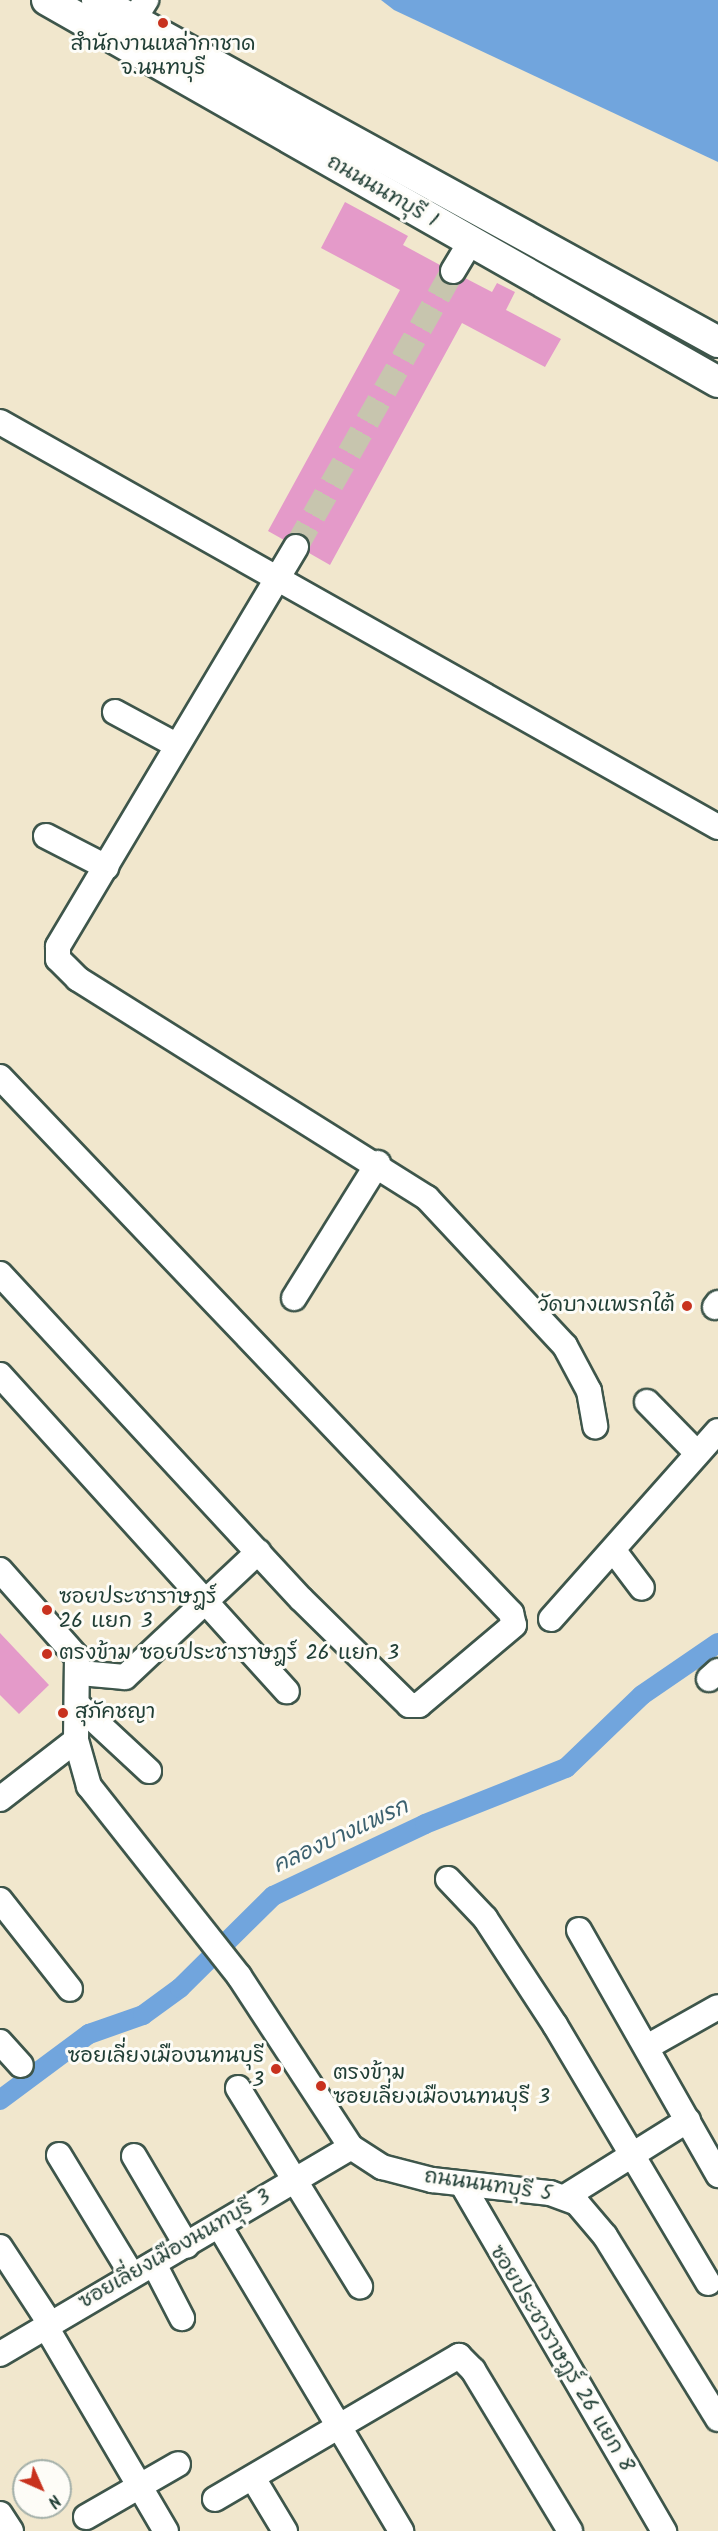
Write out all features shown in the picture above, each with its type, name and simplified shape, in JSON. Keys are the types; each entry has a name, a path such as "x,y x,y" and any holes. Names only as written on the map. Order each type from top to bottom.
{"main road":[{"name":"ถนนนนทบุรี 1","path":"47,0 470,243 718,382"},
{"name":"ถนนนนทบุรี 1","path":"97,0 140,10 718,342"}],"street":[{"path":"453,271 470,243"},
{"path":"0,422 718,827"},
{"path":"296,547 176,745 58,947 61,964 378,1163 427,1198 565,1346 589,1391 595,1426"},
{"path":"115,712 176,745"},
{"path":"46,836 106,867"},
{"path":"0,1077 511,1613 514,1625 419,1705 409,1705 258,1552 0,1274"},
{"path":"294,1298 378,1163"},
{"path":"0,1375 209,1599 287,1691"},
{"path":"647,1402 697,1454"},
{"path":"551,1619 614,1551 718,1431"},
{"path":"614,1551 642,1588"},
{"path":"0,1570 71,1646 80,1673 125,1677 258,1552"},
{"name":"ถนนนนทบุรี 5","path":"80,1673 76,1740 88,1786 210,1936 239,1976 351,2147 382,2168 462,2184 566,2197 605,2236 718,2420"},
{"path":"78,1705 149,1770"},
{"path":"0,1799 76,1740"},
{"path":"448,1879 485,1918 631,2153 708,2283"},
{"path":"0,1900 70,1989"},
{"path":"579,1930 718,2175"},
{"path":"647,2047 718,2007"},
{"path":"0,2042 21,2066"},
{"path":"238,2088 360,2286"},
{"path":"566,2197 631,2153 688,2120"},
{"name":"ซอยเลี่ยงเมืองนนทบุรี 3","path":"0,2354 47,2324 220,2227 351,2147"},
{"path":"58,2155 132,2276"},
{"path":"134,2156 187,2246"},
{"name":"ซอยประชาราษฎร์ 26 แยก 8","path":"462,2184 664,2531"},
{"path":"220,2227 401,2531"},
{"path":"0,2247 166,2531"},
{"path":"154,2264 182,2318"},
{"path":"215,2499 459,2356 473,2370 570,2531"},
{"path":"86,2517 178,2464"},
{"path":"253,2478 285,2531"},
{"path":"0,2514 10,2531"}],"water":[{"path":"381,0 718,0 718,162 394,10"}],"building":[{"path":"345,202 408,236 403,245 440,265 445,283 453,285 465,278 492,292 497,283 515,292 506,310 561,339 545,367 462,323 330,565 309,553 303,535 284,540 268,531 400,290 321,248"},
{"path":"0,1633 49,1685 19,1714 0,1695"}],"waterway":[{"name":"คลองบางแพรก","path":"0,2100 89,2034 143,2015 180,1988 273,1896 425,1824 566,1768 642,1695 718,1643"}],"tunnel":[{"path":"296,547 453,271"}],"place":[{"name":"สำนักงานเหล่ากาชาด จ.นนทบุรี","path":"163,23"},
{"name":"วัดบางแพรกใต้","path":"687,1306"},
{"name":"ซอยประชาราษฎร์ 26 แยก 3","path":"47,1610"},
{"name":"ตรงข้าม ซอยประชาราษฎร์ 26 แยก 3","path":"47,1654"},
{"name":"สุภัคชญา","path":"63,1713"},
{"name":"ซอยเลี่ยงเมืองนทนบุรี 3","path":"276,2069"},
{"name":"ตรงข้าม ซอยเลี่ยงเมืองนทนบุรี 3","path":"321,2086"}]}
